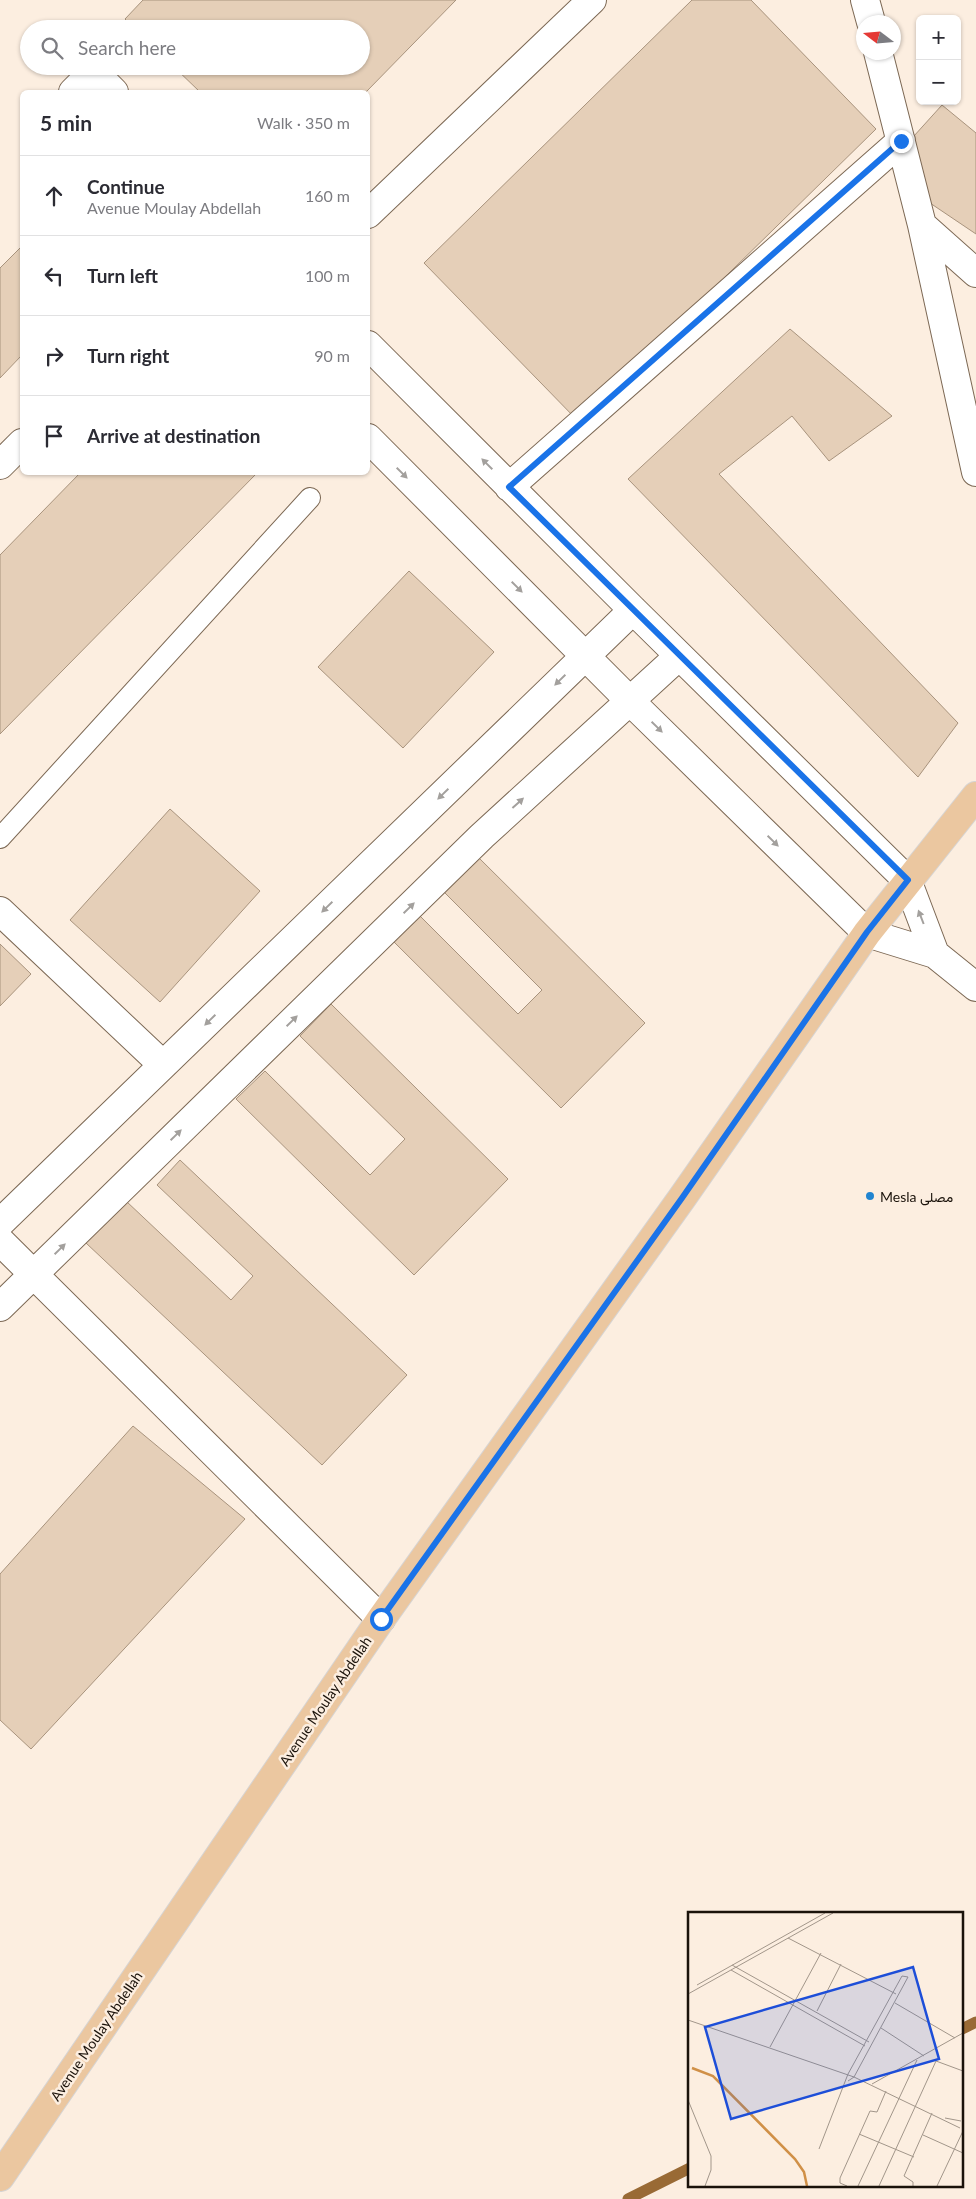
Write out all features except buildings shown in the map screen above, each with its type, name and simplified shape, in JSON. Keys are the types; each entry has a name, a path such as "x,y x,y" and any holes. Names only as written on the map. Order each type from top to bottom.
{"main road":[{"name":"Avenue Moulay Abdellah","path":"0,2177 381,1619 664,1222 867,932 976,796"}],"street":[{"path":"370,212 592,0"},
{"path":"865,0 868,15"},
{"path":"880,60 922,225 976,472"},
{"path":"75,90 85,80 92,78 105,83 112,90"},
{"path":"509,487 901,141"},
{"path":"922,225 976,273"},
{"path":"370,347 632,610 908,880 935,954"},
{"path":"370,440 631,702 867,932 935,954 976,987"},
{"path":"0,466 20,445"},
{"path":"0,1222 632,610"},
{"path":"0,1307 482,836 631,702 679,656"},
{"path":"0,911 163,1065"},
{"path":"0,1241 381,1619"}],"lane":[{"path":"0,838 310,498"}],"waterway":[{"path":"964,2028 976,2022"},
{"path":"628,2199 688,2169"}],"place":[{"name":"Mesla مصلى","path":"870,1196"}],"route":[{"path":"381,1619 682,1198 867,932 908,880 509,487 901,141"}]}
